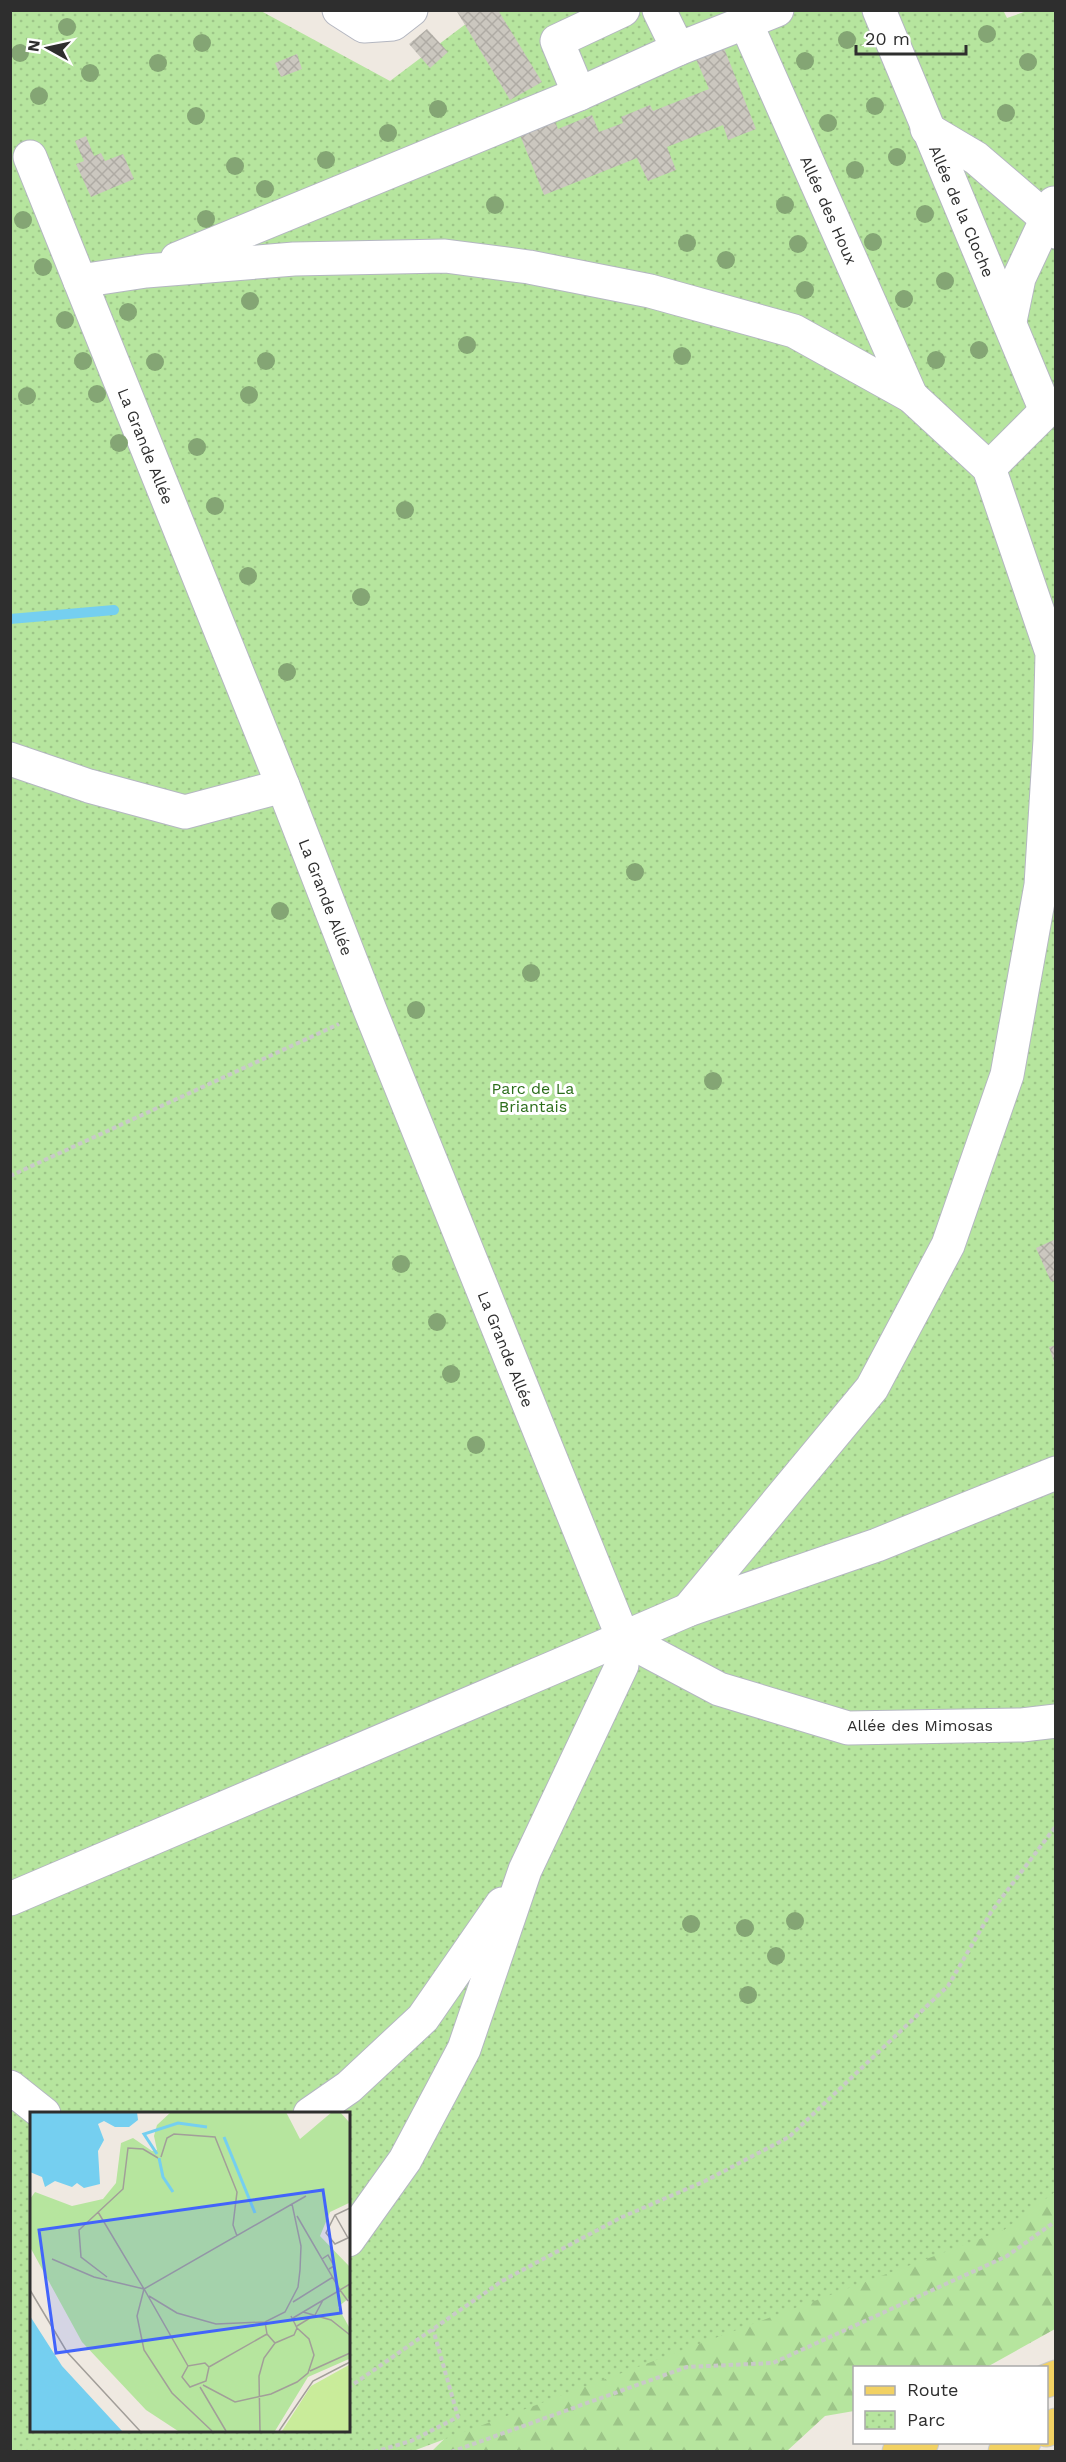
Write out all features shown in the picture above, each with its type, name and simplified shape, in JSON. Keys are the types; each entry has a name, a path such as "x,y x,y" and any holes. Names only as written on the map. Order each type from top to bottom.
{"main road":[{"path":"899,2451 917,2444"},
{"path":"1005,2451 1020,2444"}],"lane":[{"path":"339,10 364,26 393,24 411,10"},
{"path":"579,94 557,41 623,10"},
{"path":"659,10 678,49"},
{"path":"146,271 579,94 678,49 777,10"},
{"name":"Allée de la Cloche","path":"879,10 927,129 1010,321 1051,409"},
{"name":"Allée des Houx","path":"746,23 911,396"},
{"path":"927,129 976,158 1053,216 1019,278 1010,321"},
{"name":"La Grande Allée","path":"30,157 623,1638"},
{"path":"80,281 146,271 294,259 445,256 529,267 650,291 794,331 911,396 988,468 1054,653 1041,885 1007,1075 948,1245 872,1388 688,1610"},
{"path":"988,468 1051,409"},
{"path":"10,759 89,786 185,812 283,786"},
{"path":"10,1899 688,1610 877,1545 1056,1473"},
{"path":"350,2237 405,2160 464,2049 525,1870 622,1665 623,1638"},
{"name":"Allée des Mimosas","path":"623,1638 718,1689 848,1728 1022,1725 1056,1721"},
{"path":"313,2112 349,2087 423,2018 525,1870"},
{"path":"10,2087 41,2112"}],"path":[{"path":"10,1176 370,1010"},
{"path":"350,2387 502,2281 620,2218 705,2181 789,2137 948,1986 991,1912 1056,1826"},
{"path":"450,2451 687,2367 773,2362 1006,2256 1056,2221"},
{"path":"374,2451 411,2441 458,2417 433,2329"}],"green space":[{"name":"Parc de La Briantais","path":"1003,10 1007,18 1027,11 1055,11 1055,2192 1004,2230 413,2451 11,2452 11,11 261,11 390,81 483,11"},
{"path":"1055,1838 1055,2329 989,2366 853,2366 853,2411 825,2416 787,2451 432,2451"}],"building":[{"path":"456,10 498,10 542,82 510,100"},
{"path":"427,29 448,52 430,68 409,44"},
{"path":"724,48 756,129 728,140 723,125 667,147 676,170 648,181 637,158 544,195 518,130 553,116 558,129 592,115 599,132 623,123 621,117 650,105 653,111 709,89 696,59"},
{"path":"297,54 302,69 281,77 275,63"},
{"path":"86,136 94,156 101,153 105,161 123,154 134,179 91,197 76,164 84,161 75,141"},
{"path":"1056,1239 1056,1280 1051,1282 1036,1248"},
{"path":"1056,1345 1056,1364 1055,1365 1049,1347"}],"waterway":[{"path":"10,619 114,610"}]}
